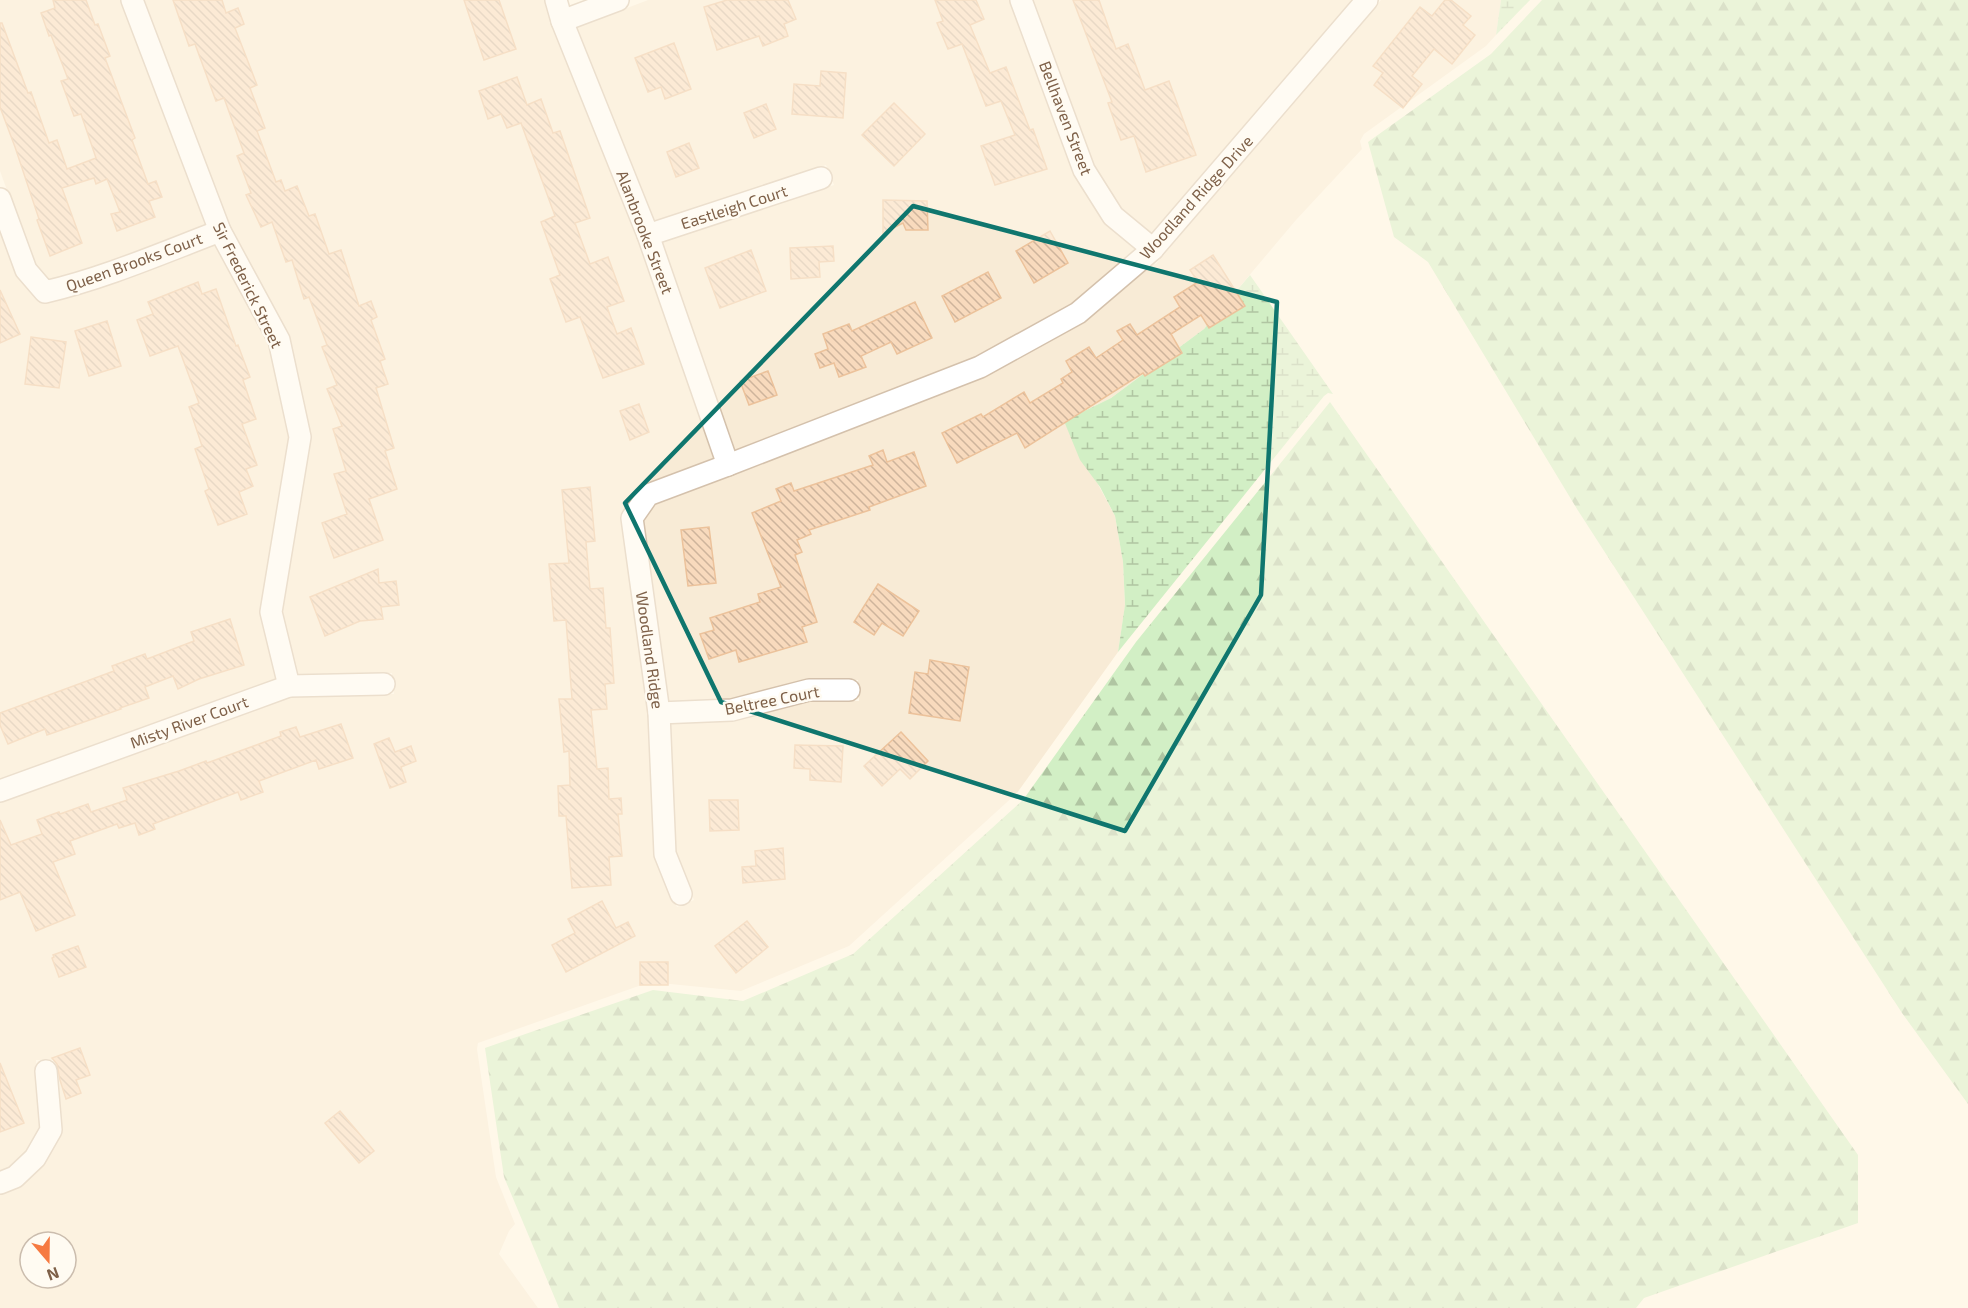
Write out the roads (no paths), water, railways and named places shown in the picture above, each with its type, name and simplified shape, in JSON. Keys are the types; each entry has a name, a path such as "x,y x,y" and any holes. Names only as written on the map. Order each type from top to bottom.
{"street":[{"name":"Sir Frederick Street","path":"132,0 220,231 279,340 300,437 271,612 290,686"},
{"name":"Alanbrooke Street","path":"556,0 562,21 648,235 728,465"},
{"path":"562,21 618,0"},
{"name":"Bellhaven Street","path":"1021,0 1084,170 1113,216 1153,249"},
{"name":"Woodland Ridge Drive","path":"728,465 980,367 1078,313 1153,249 1367,0"},
{"name":"Eastleigh Court","path":"648,235 821,178"},
{"name":"Queen Brooks Court","path":"0,199 26,270 45,292 112,272 220,231"},
{"name":"Woodland Ridge","path":"681,894 665,854 658,713 632,518 648,495 728,465"},
{"name":"Misty River Court","path":"0,791 290,686 384,684"},
{"name":"Beltree Court","path":"658,713 732,710 809,690 849,690"},
{"path":"0,1183 15,1177 35,1158 51,1130 46,1071"}]}
